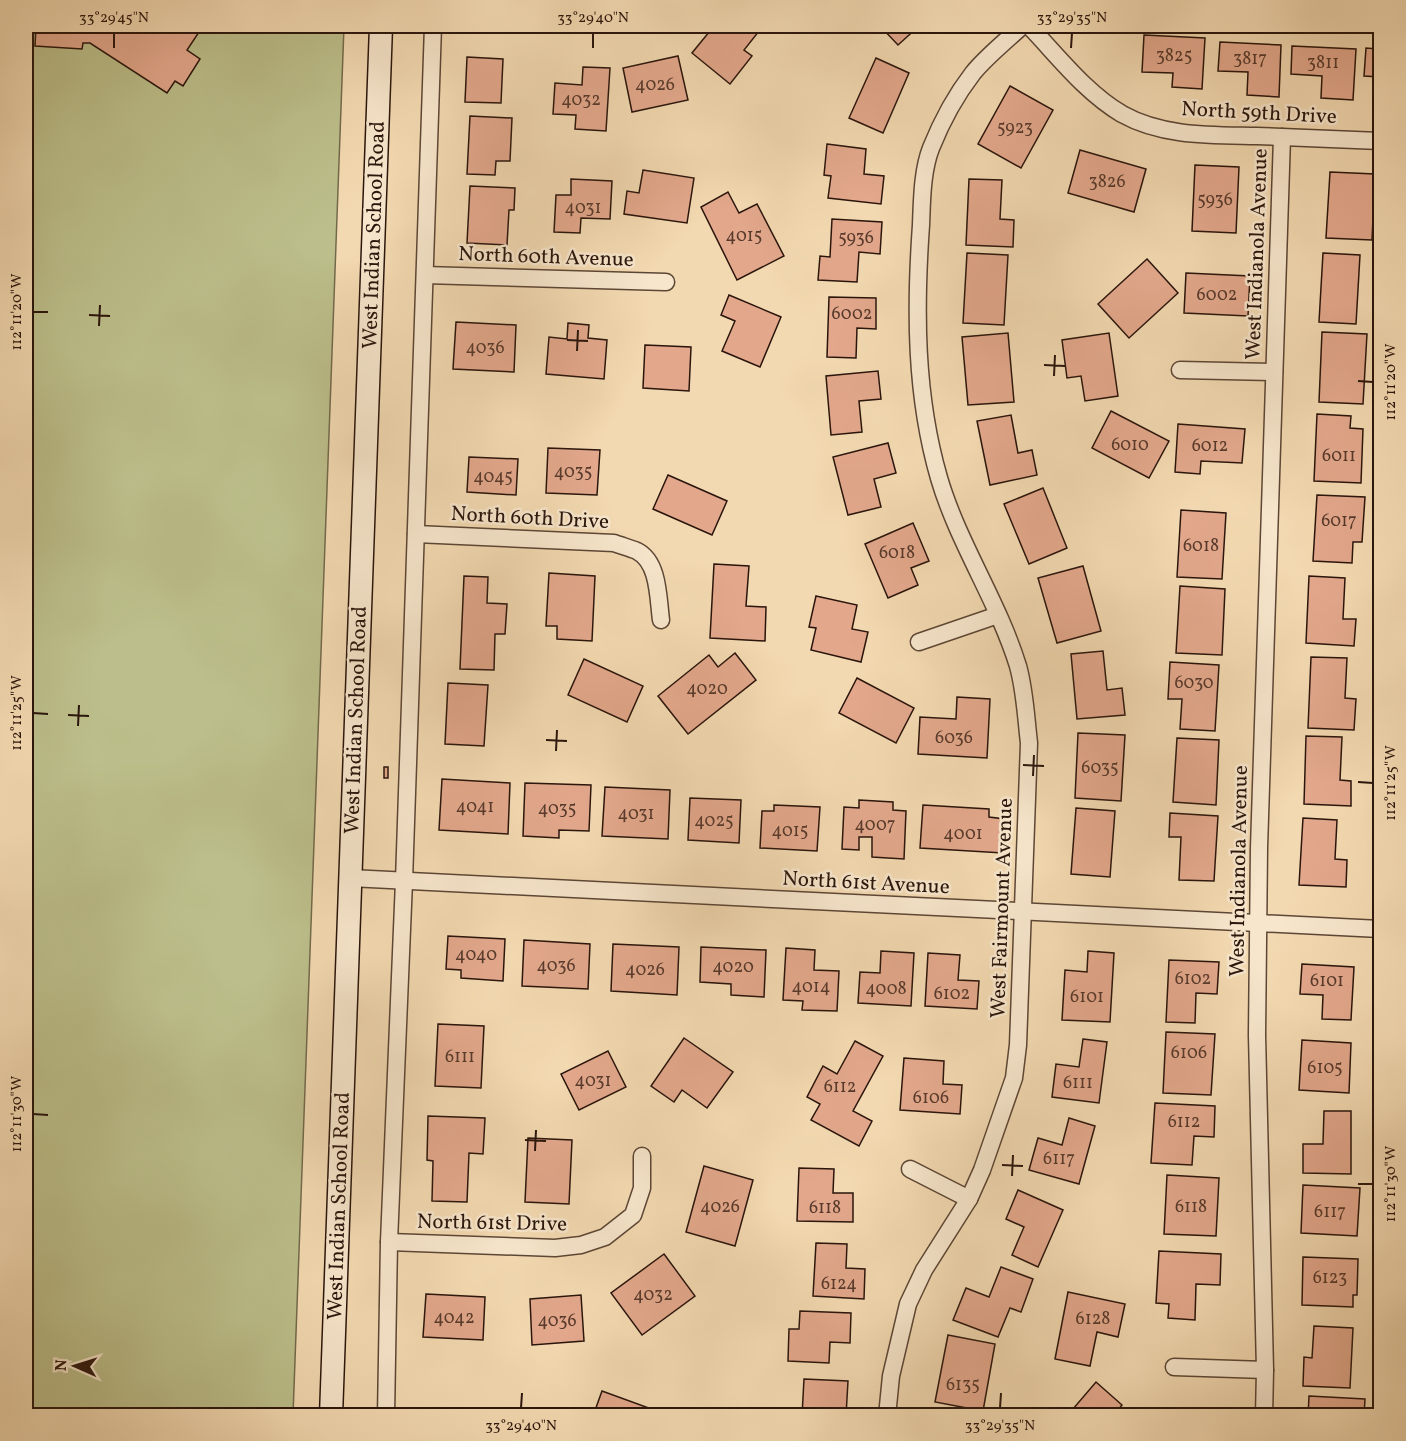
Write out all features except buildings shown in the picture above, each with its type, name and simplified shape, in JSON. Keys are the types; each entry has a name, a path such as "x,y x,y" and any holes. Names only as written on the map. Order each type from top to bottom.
{"main road":[{"name":"West Indian School Road","path":"331,1416 381,26"}],"street":[{"path":"386,1416 389,1242 404,881 433,26"},
{"name":"West Fairmount Avenue","path":"887,1416 891,1376 908,1304 924,1270 969,1198 990,1149 1014,1078 1018,1045 1029,743 1018,667 998,615 964,547 939,478 919,372 917,321 923,189 930,150 952,107 974,73 1022,26"},
{"name":"North 59th Drive","path":"1029,26 1094,92 1122,113 1144,123 1184,133 1380,141"},
{"name":"West Indianola Avenue","path":"1264,1416 1265,1370 1257,1035 1258,924 1282,137"},
{"name":"North 60th Avenue","path":"425,275 666,282"},
{"name":"West Indianola Avenue","path":"1180,370 1274,372"},
{"name":"North 60th Drive","path":"416,534 614,543 639,552 650,564 656,583 661,620"},
{"path":"920,642 998,615"},
{"name":"North 61st Avenue","path":"350,878 1380,929"},
{"name":"North 61st Drive","path":"389,1242 555,1248 581,1245 604,1237 633,1215 642,1188 642,1156"},
{"path":"910,1169 969,1198"},
{"path":"1173,1367 1265,1370"}],"green space":[{"path":"26,26 344,26 293,1415 26,1415"}]}
